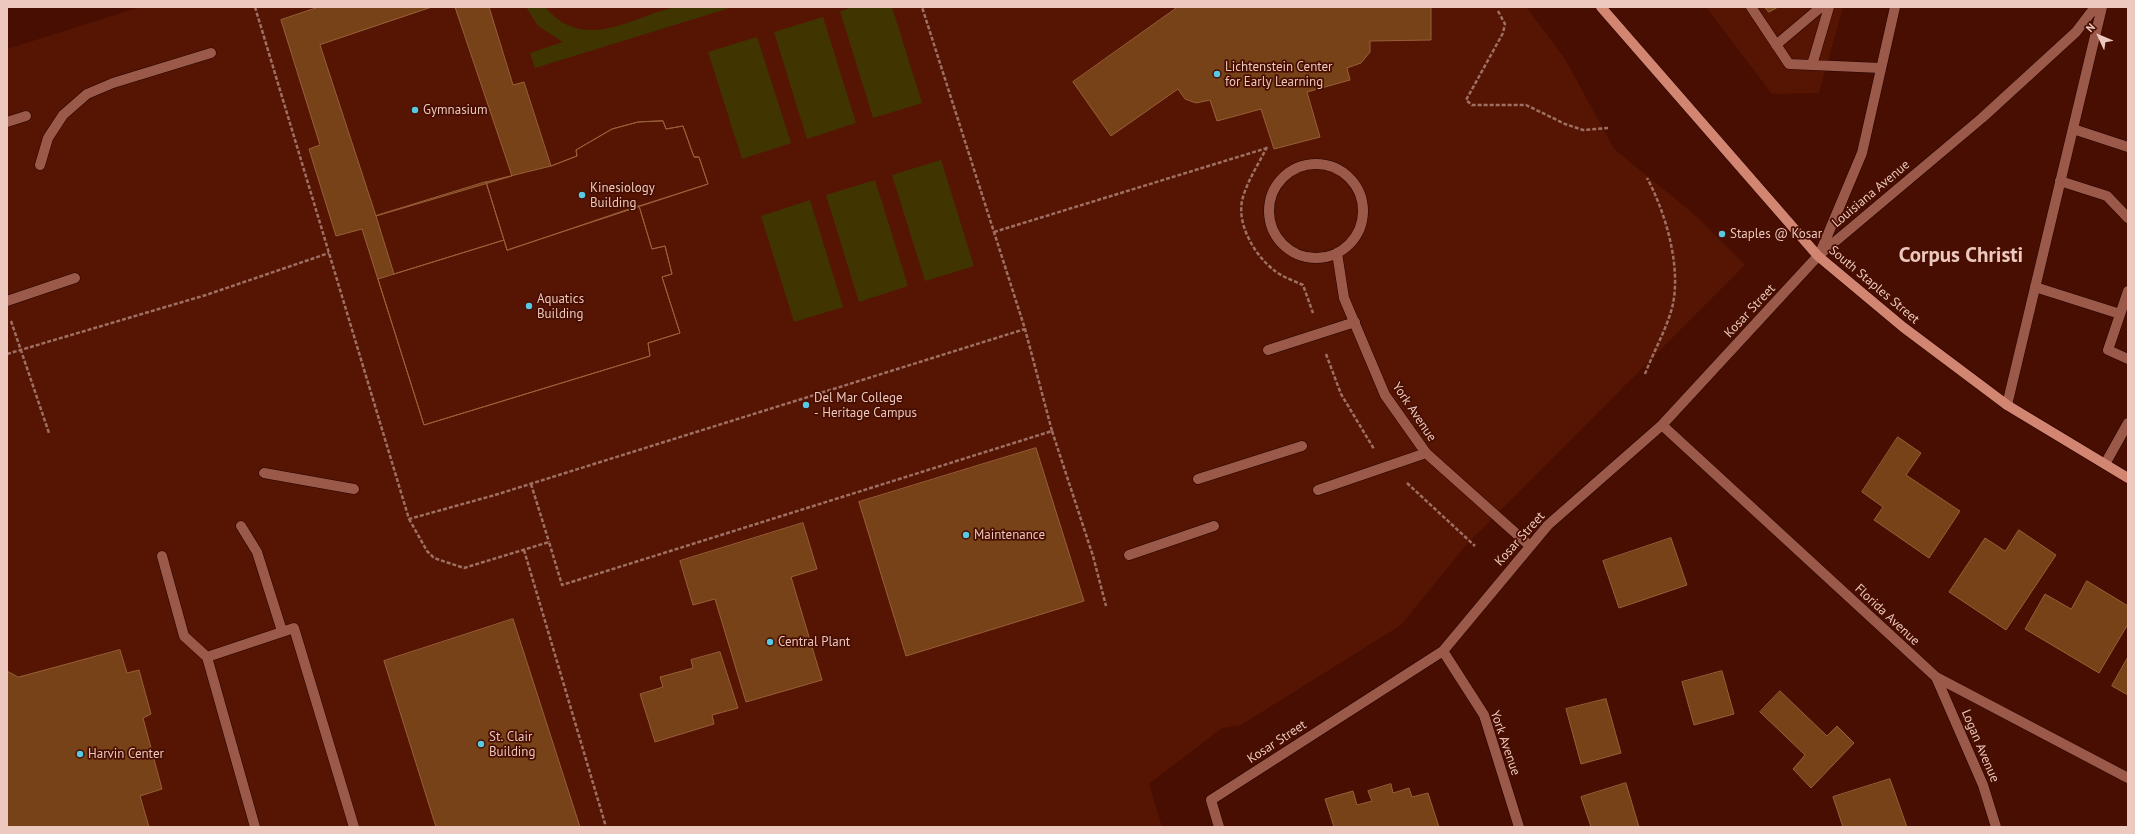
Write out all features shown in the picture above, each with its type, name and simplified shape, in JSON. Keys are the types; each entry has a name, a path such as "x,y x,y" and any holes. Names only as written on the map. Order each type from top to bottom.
{"main road":[{"name":"South Staples Street","path":"1601,7 1818,256 1903,327 2007,405 2128,478"}],"street":[{"path":"1750,7 1789,64 1881,68"},
{"path":"1776,44 1822,7"},
{"path":"1812,65 1829,7"},
{"name":"Louisiana Avenue","path":"1818,256 1862,153 1895,7"},
{"name":"Louisiana Avenue","path":"1818,256 1982,118 2076,32 2095,7"},
{"path":"2007,405 2102,7"},
{"path":"40,165 48,138 63,115 87,94 113,83 210,53"},
{"path":"7,122 26,116"},
{"path":"2073,128 2128,147"},
{"path":"1310,164 1325,164 1339,169 1351,178 1359,190 1363,204 1363,219 1358,233 1349,245 1337,253 1321,258 1300,254 1290,250 1278,239 1271,224 1269,208 1273,192 1282,178 1296,168 1310,164"},
{"path":"2060,181 2107,196 2128,218"},
{"name":"York Avenue","path":"1337,253 1344,298 1385,395 1426,453 1530,546"},
{"name":"Kosar Street","path":"1219,827 1211,800 1443,651 1548,525 1662,425 1818,256"},
{"path":"7,301 75,278"},
{"path":"2035,287 2120,314"},
{"path":"2128,291 2108,350 2128,359"},
{"path":"1268,350 1355,322"},
{"path":"2105,464 2128,423"},
{"name":"Florida Avenue","path":"1662,425 1936,677 2128,778"},
{"path":"1198,479 1302,446"},
{"path":"1318,490 1426,453"},
{"path":"264,473 354,489"},
{"path":"241,526 257,552 282,631"},
{"path":"1129,555 1214,526"},
{"path":"162,556 184,636 207,656 255,827"},
{"path":"207,656 294,628 354,827"},
{"name":"York Avenue","path":"1443,651 1484,715 1519,827"},
{"name":"Logan Avenue","path":"1936,677 1983,785 1996,827"}],"path":[{"path":"255,7 409,519 427,552 434,558 464,568 549,542"},
{"path":"922,7 1025,329 1052,431 1093,556 1106,606"},
{"path":"1498,11 1506,24 1503,33 1466,100 1472,105 1526,105 1565,124 1583,130 1608,128"},
{"path":"994,232 1267,147 1242,197 1241,215 1249,238 1259,256 1276,272 1303,285 1341,394 1370,444 1389,466 1475,546"},
{"path":"1645,374 1672,310 1675,292 1675,269 1666,227 1647,178"},
{"path":"7,354 206,295 329,253"},
{"path":"9,314 49,433"},
{"path":"409,519 531,484 1025,329"},
{"path":"531,484 562,585 1052,431"},
{"path":"524,550 606,827"}],"shaded area":[{"path":"681,6 733,7 535,68 530,53 563,42 538,26 526,7 545,7 560,21 575,28 591,30 624,24 658,12"},
{"name":"Del Mar College - Heritage Campus","path":"140,7 1526,7 1565,59 1614,149 1694,214 1745,265 1467,544 1401,625 1241,725 1222,728 1149,784 1162,827 7,827 7,49"},
{"path":"854,7 892,7 922,103 873,118 840,11"},
{"path":"1706,7 1843,7 1819,93 1772,94"},
{"path":"823,17 856,123 807,139 774,32"},
{"path":"757,37 791,143 742,159 708,52"},
{"path":"941,160 974,266 925,281 892,175"},
{"path":"875,180 908,286 859,302 826,195"},
{"path":"810,200 843,307 794,322 761,216"}],"building":[{"path":"319,7 489,7 513,85 524,82 551,166 577,156 576,150 612,129 638,122 663,121 666,129 683,126 694,157 699,157 708,184 639,206 652,249 665,246 672,274 662,277 680,333 648,343 650,356 424,425 362,229 336,236 309,149 320,145 281,20","holes":["486,182 504,240 394,274 376,216"]},
{"name":"Gymnasium","path":"432,7 455,7 512,176 376,216 320,45"},
{"name":"Lichtenstein Center for Early Learning","path":"1178,7 1431,7 1431,40 1370,41 1370,52 1361,63 1347,68 1350,80 1307,92 1320,137 1274,149 1261,109 1217,121 1210,100 1196,103 1185,99 1178,89 1111,136 1073,82"},
{"path":"1765,7 1778,7 1769,12"},
{"name":"Kinesiology Building","path":"663,121 666,129 683,126 694,157 699,157 708,184 507,250 486,182 551,166 577,156 576,150 612,129 638,122"},
{"name":"Aquatics Building","path":"639,206 652,249 665,246 672,274 662,277 680,333 648,343 650,356 424,425 378,279 504,240 507,250"},
{"path":"1898,437 1921,453 1906,475 1960,511 1929,558 1874,520 1883,507 1862,492"},
{"name":"Maintenance","path":"1036,448 1084,601 906,656 859,502"},
{"name":"Central Plant","path":"803,523 817,569 791,577 822,680 746,702 715,599 693,605 680,561"},
{"path":"2019,530 2056,555 2006,630 1949,592 1985,538 2005,551"},
{"path":"1671,538 1687,585 1619,608 1603,561"},
{"path":"2087,581 2128,606 2128,624 2099,673 2025,629 2045,594 2071,609"},
{"name":"St. Clair Building","path":"513,619 580,827 436,827 384,661"},
{"name":"Harvin Center","path":"120,650 127,673 139,670 151,714 143,718 162,789 140,796 149,827 7,827 7,671 18,677"},
{"path":"720,652 738,708 712,715 714,724 655,742 640,694 663,687 660,677 693,668 691,660"},
{"path":"2128,657 2128,695 2112,686"},
{"path":"1722,671 1734,714 1694,725 1682,682"},
{"path":"1780,691 1827,736 1837,726 1854,743 1811,788 1793,769 1805,755 1760,712"},
{"path":"1606,699 1621,753 1581,764 1566,709"},
{"path":"1890,779 1907,827 1843,827 1833,797"},
{"path":"1626,783 1639,827 1591,827 1581,797"},
{"path":"1391,784 1393,793 1409,788 1412,797 1428,793 1439,827 1334,827 1325,799 1353,791 1357,805 1372,801 1368,791"}],"place":[{"name":"Lichtenstein Center for Early Learning","path":"1217,74"},
{"name":"Gymnasium","path":"415,110"},
{"name":"Kinesiology Building","path":"582,195"},
{"name":"Staples @ Kosar","path":"1722,234"},
{"name":"Aquatics Building","path":"529,306"},
{"name":"Del Mar College - Heritage Campus","path":"806,405"},
{"name":"Maintenance","path":"966,535"},
{"name":"Central Plant","path":"770,642"},
{"name":"St. Clair Building","path":"481,744"},
{"name":"Harvin Center","path":"80,754"}],"district":[{"name":"Corpus Christi","path":"1961,256"}]}
